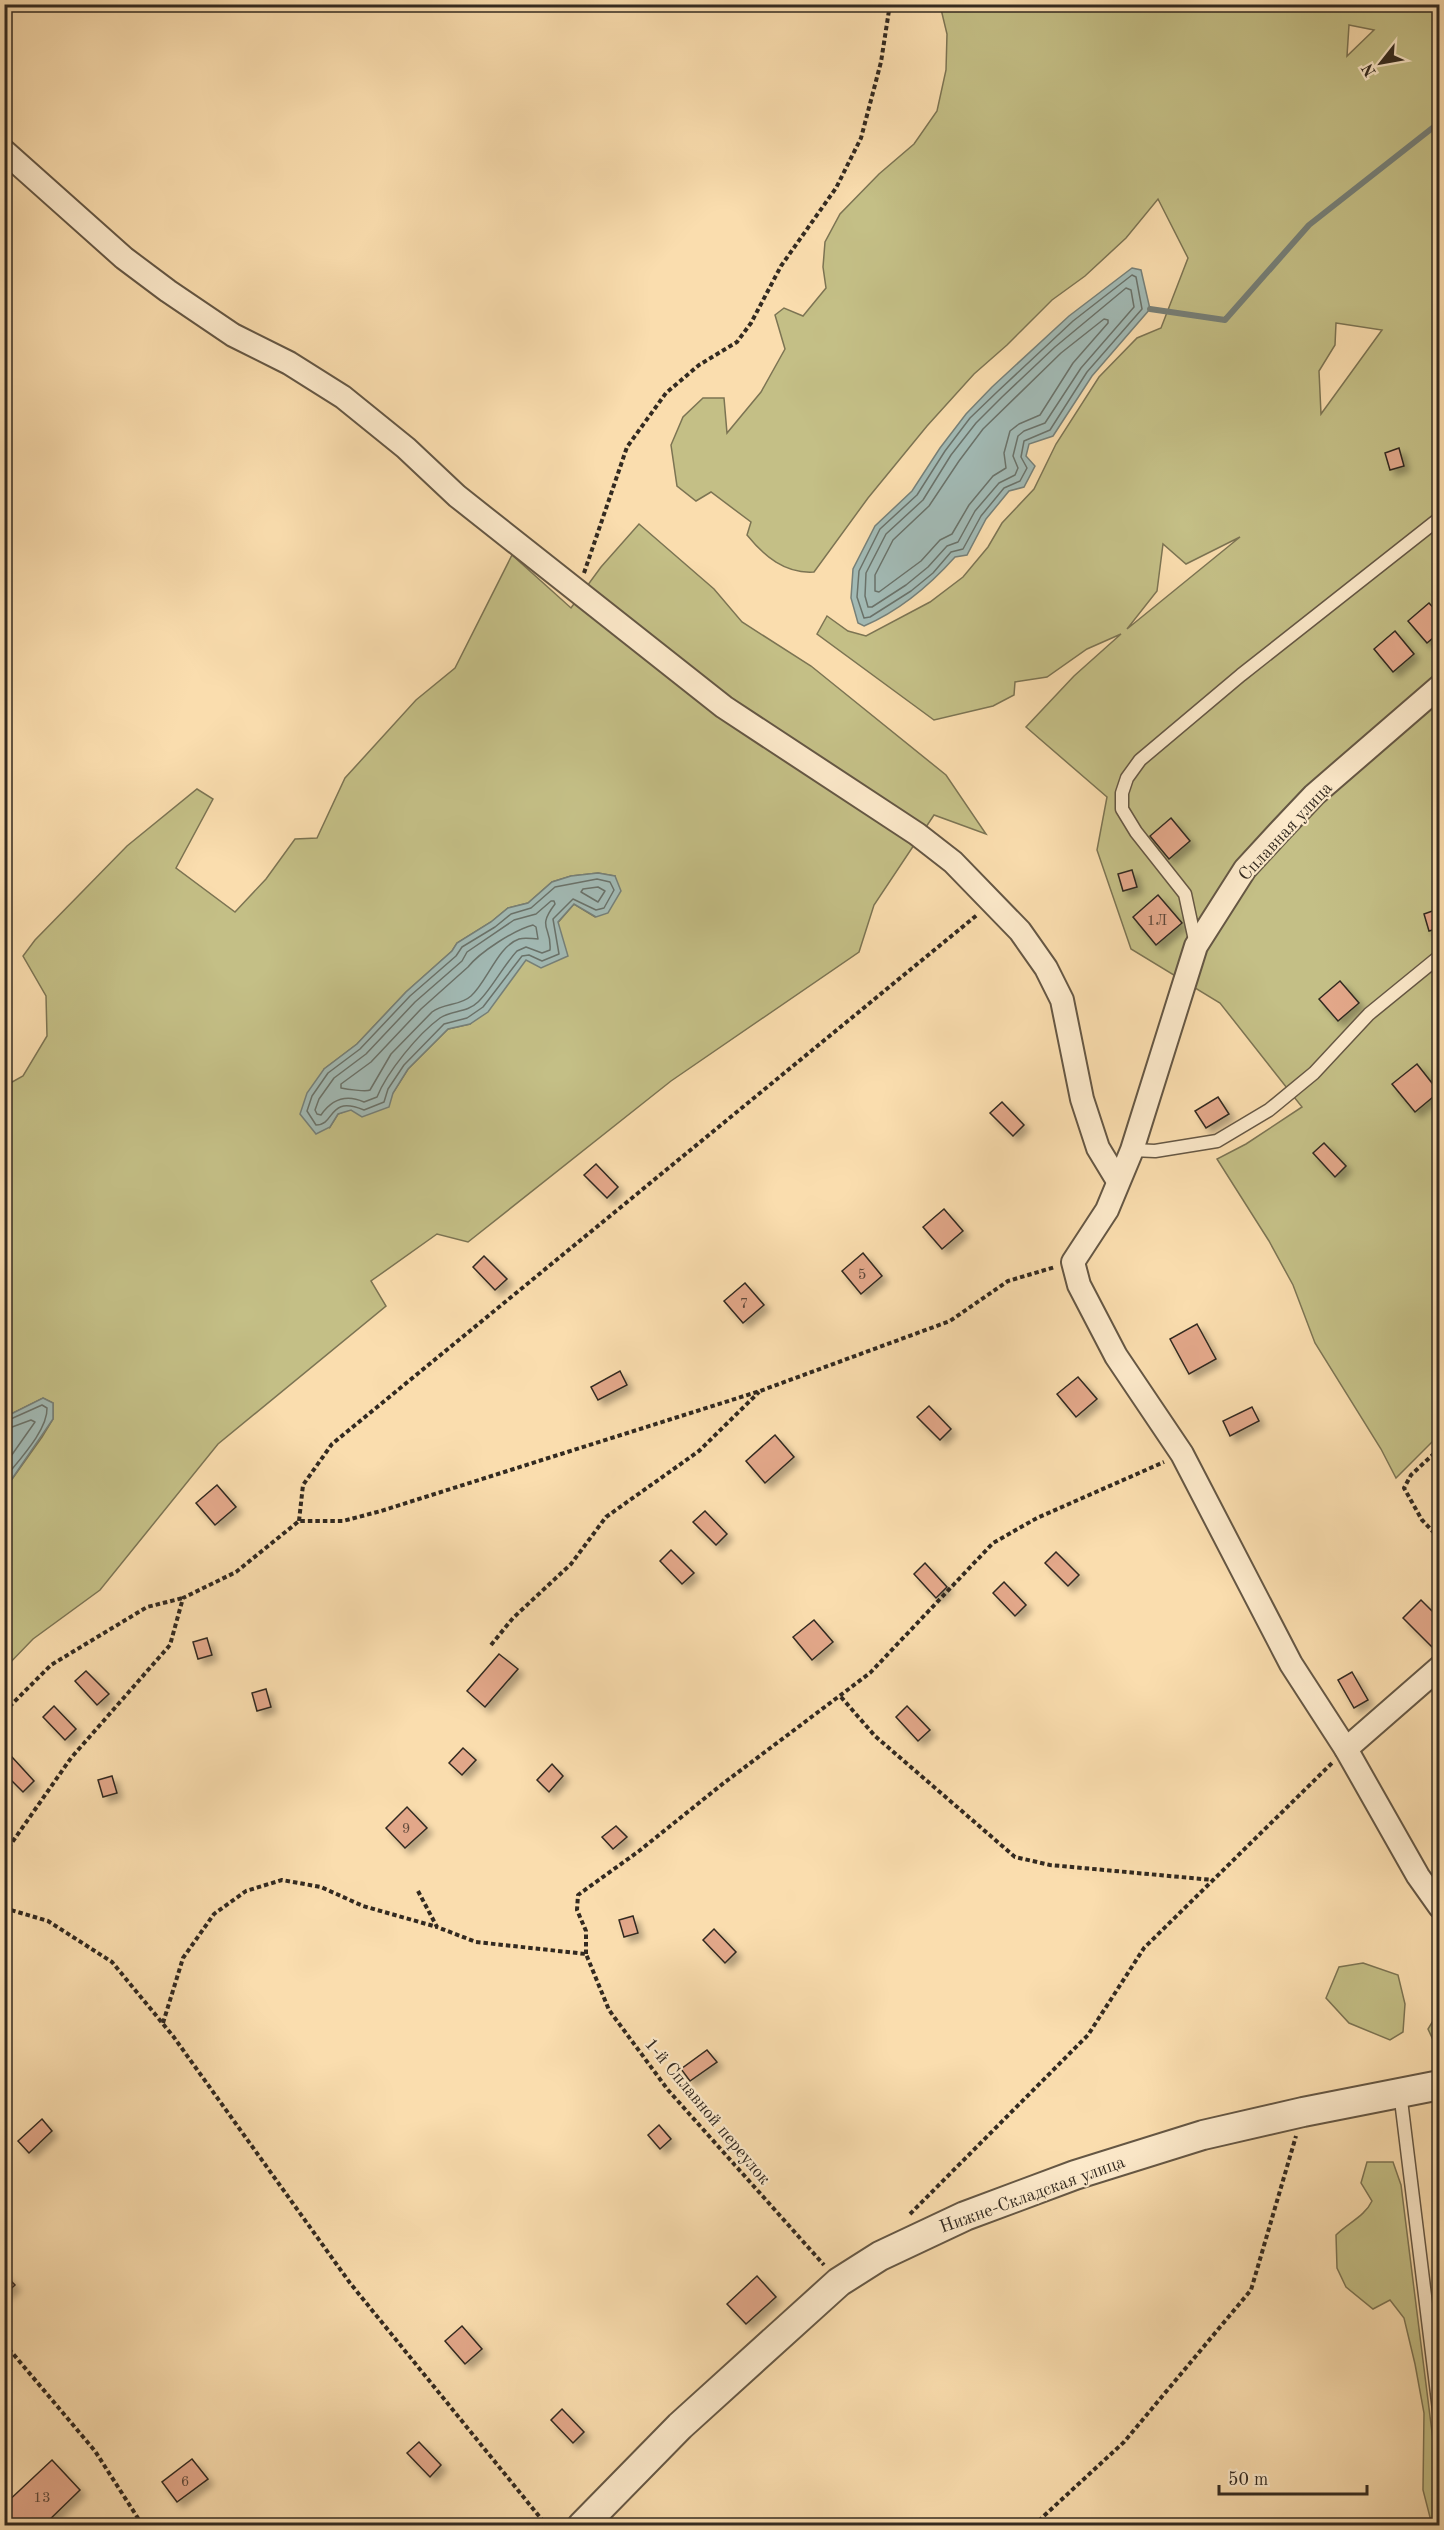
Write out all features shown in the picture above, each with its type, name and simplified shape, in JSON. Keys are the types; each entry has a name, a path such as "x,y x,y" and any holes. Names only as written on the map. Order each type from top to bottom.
{"street":[{"path":"4,151 124,258 168,291 233,335 289,363 343,397 406,448 457,496 724,707 917,834 953,862 1020,931 1046,968 1062,1000 1082,1099 1098,1148 1118,1181"},
{"name":"Сплавная улица","path":"1073,1262 1107,1210 1132,1150 1196,946 1245,869 1314,795 1440,686"},
{"path":"1073,1262 1079,1285 1116,1356 1182,1454 1291,1664 1346,1749 1418,1876 1440,1907"},
{"path":"1346,1749 1440,1667"},
{"name":"Нижне-Складская улица","path":"582,2526 680,2426 839,2282 880,2256 965,2216 1075,2175 1203,2135 1303,2112 1440,2085"}],"lane":[{"path":"1196,946 1185,894 1136,832 1122,809 1122,793 1127,778 1140,760 1241,675 1440,518"},
{"path":"1132,1150 1155,1151 1217,1141 1269,1110 1314,1073 1369,1014 1440,956"},
{"path":"1400,2092 1440,2418"}],"path":[{"path":"578,590 627,447 666,393 699,366 737,342 751,323 781,266 836,188 861,138 881,62 890,4"},
{"path":"299,1521 303,1485 332,1444 993,903"},
{"path":"4,1712 51,1665 147,1607 183,1598 236,1572 299,1521 343,1521 760,1391 950,1321 1008,1281 1073,1262"},
{"path":"491,1645 513,1618 571,1563 606,1517 699,1451 760,1391"},
{"path":"1440,1448 1411,1475 1404,1488 1422,1520 1440,1539"},
{"path":"1182,1454 1037,1518 993,1543 870,1672 841,1697 875,1736 1015,1857 1050,1865 1213,1881"},
{"path":"4,1854 71,1758 170,1645 183,1598"},
{"name":"1-й Сплавной переулок","path":"839,2282 668,2090 609,2010 586,1954 586,1931 577,1910 578,1895 639,1851 725,1782 841,1697"},
{"path":"909,2215 1088,2035 1144,1948 1346,1749"},
{"path":"163,2024 183,1958 214,1914 246,1891 282,1880 321,1887 363,1906 437,1927 476,1942 586,1954"},
{"path":"418,1891 437,1927"},
{"path":"4,1908 48,1921 112,1962 163,2024 350,2283 547,2526"},
{"path":"1033,2526 1124,2442 1251,2290 1303,2112"},
{"path":"4,2343 95,2451 143,2526"}],"shaded area":[{"path":"940,5 1439,5 1440,1434 1396,1478 1381,1449 1315,1343 1293,1285 1269,1241 1217,1159 1246,1144 1302,1107 1220,1003 1131,949 1097,850 1107,797 1026,727 1074,676 1121,634 1087,649 1047,677 1015,682 1014,695 993,706 934,720 817,634 827,616 848,631 866,636 930,602 963,577 988,547 1002,523 1034,489 1056,444 1099,377 1137,338 1161,328 1188,258 1158,199 1126,238 1085,276 1052,300 974,374 927,426 868,498 814,572 803,572 785,567 768,556 747,535 751,522 711,492 696,501 677,486 671,445 683,417 703,398 724,398 727,433 761,392 785,349 775,315 784,308 803,316 826,288 823,267 825,242 840,214 879,174 914,144 937,111 946,70 947,34","holes":["1349,25 1374,30 1347,56","1336,323 1382,330 1321,414 1319,371 1335,345","1240,537 1127,629 1157,591 1163,544 1186,564"]},
{"path":"639,524 714,589 742,622 811,666 946,775 986,834 934,815 874,905 859,952 671,1081 468,1242 437,1234 371,1281 386,1306 218,1444 100,1590 33,1639 5,1668 5,1489 53,1419 53,1403 43,1398 5,1417 5,1086 23,1076 47,1036 46,996 23,956 35,940 127,846 197,789 213,799 176,868 235,912 266,879 295,839 317,838 345,778 416,700 455,668 512,555 571,608 601,567","holes":["598,873 615,876 595,917 574,904 470,1024 448,1029 408,1069 393,1093 338,1114 330,1127 324,1069 357,1044 406,992 452,951 457,943 491,922 508,908 528,903 552,882 571,876"]},
{"path":"1363,1963 1398,1975 1405,2004 1403,2032 1390,2040 1349,2023 1326,1998 1339,1967"},
{"path":"1439,2011 1439,2042 1434,2042 1428,2029"},
{"path":"1367,2162 1393,2162 1401,2185 1439,2488 1439,2525 1432,2525 1423,2490 1424,2413 1404,2318 1390,2300 1373,2309 1346,2287 1337,2268 1336,2235 1361,2215 1372,2201 1361,2183"}],"water":[{"path":"1132,268 1141,270 1150,309 1092,376 1053,436 1029,444 1026,456 1035,466 1024,487 1009,491 986,519 967,555 955,557 902,605 864,626 858,623 851,598 853,569 875,526 912,491 966,414 992,387 1069,316"},
{"path":"598,873 615,876 621,891 608,913 596,917 574,904 558,922 568,956 541,968 526,960 488,1012 470,1024 448,1029 408,1069 393,1093 389,1107 362,1117 351,1110 338,1114 330,1127 316,1134 300,1114 307,1093 324,1069 357,1044 406,992 452,951 457,943 491,922 508,908 528,903 552,882 571,876"},
{"path":"43,1398 53,1403 53,1419 5,1489 5,1417"}],"building":[{"path":"1399,448 1404,466 1390,470 1385,453"},
{"path":"1429,603 1440,615 1440,632 1427,643 1408,621"},
{"path":"1395,631 1414,654 1393,672 1374,649"},
{"path":"1171,818 1190,841 1169,859 1150,836"},
{"path":"1132,870 1137,887 1123,891 1118,874"},
{"path":"1158,895 1182,923 1156,945 1133,917"},
{"path":"1438,909 1440,928 1429,931 1424,914"},
{"path":"1340,981 1359,1003 1338,1021 1319,999"},
{"path":"1417,1064 1439,1092 1415,1112 1392,1084"},
{"path":"1218,1097 1229,1114 1206,1128 1195,1111"},
{"path":"1002,1102 1024,1125 1013,1136 990,1113"},
{"path":"1324,1143 1346,1166 1335,1177 1313,1153"},
{"path":"596,1164 618,1187 607,1198 584,1175"},
{"path":"944,1209 963,1231 942,1249 923,1227"},
{"path":"863,1253 882,1276 861,1294 842,1271"},
{"path":"484,1256 507,1279 495,1290 473,1267"},
{"path":"745,1283 764,1305 743,1323 724,1301"},
{"path":"1197,1324 1216,1359 1189,1374 1170,1339"},
{"path":"620,1371 627,1385 598,1400 591,1387"},
{"path":"1078,1377 1097,1399 1076,1417 1057,1394"},
{"path":"929,1406 951,1429 940,1440 917,1417"},
{"path":"1252,1407 1259,1421 1230,1436 1223,1421"},
{"path":"775,1435 794,1457 765,1483 746,1461"},
{"path":"217,1485 236,1507 215,1525 196,1503"},
{"path":"705,1511 727,1534 716,1545 693,1522"},
{"path":"671,1550 694,1573 682,1584 660,1561"},
{"path":"1056,1552 1079,1575 1068,1586 1045,1563"},
{"path":"925,1563 947,1587 936,1598 914,1574"},
{"path":"1004,1582 1026,1605 1015,1616 993,1593"},
{"path":"1421,1600 1440,1619 1440,1641 1433,1648 1403,1618"},
{"path":"814,1620 833,1642 812,1660 793,1637"},
{"path":"207,1638 212,1655 198,1659 193,1642"},
{"path":"499,1654 518,1669 485,1707 467,1691"},
{"path":"86,1671 109,1694 97,1705 75,1681"},
{"path":"1352,1672 1368,1700 1354,1708 1338,1680"},
{"path":"266,1689 271,1707 257,1711 252,1693"},
{"path":"54,1706 76,1729 65,1740 43,1717"},
{"path":"907,1706 930,1730 918,1741 896,1717"},
{"path":"463,1748 476,1760 462,1775 449,1763"},
{"path":"12,1757 34,1781 23,1792 4,1773 4,1764"},
{"path":"552,1764 563,1776 549,1792 537,1780"},
{"path":"112,1776 117,1793 103,1797 98,1780"},
{"path":"407,1807 427,1828 405,1848 386,1828"},
{"path":"616,1826 627,1837 613,1849 602,1837"},
{"path":"633,1916 638,1933 624,1937 619,1920"},
{"path":"714,1929 736,1952 725,1963 703,1940"},
{"path":"707,2050 717,2062 690,2081 681,2069"},
{"path":"42,2119 52,2131 29,2153 18,2141"},
{"path":"659,2125 671,2139 660,2149 648,2135"},
{"path":"4,2274 15,2285 4,2295"},
{"path":"757,2276 776,2297 746,2324 727,2304"},
{"path":"462,2326 482,2349 465,2364 445,2341"},
{"path":"562,2409 584,2432 573,2443 551,2420"},
{"path":"419,2442 441,2465 430,2477 407,2453"},
{"path":"192,2459 208,2479 177,2502 162,2482"},
{"path":"52,2460 80,2490 43,2526 18,2526 4,2511 4,2505"}],"waterway":[{"path":"1150,309 1225,320 1309,225 1440,122"}]}
